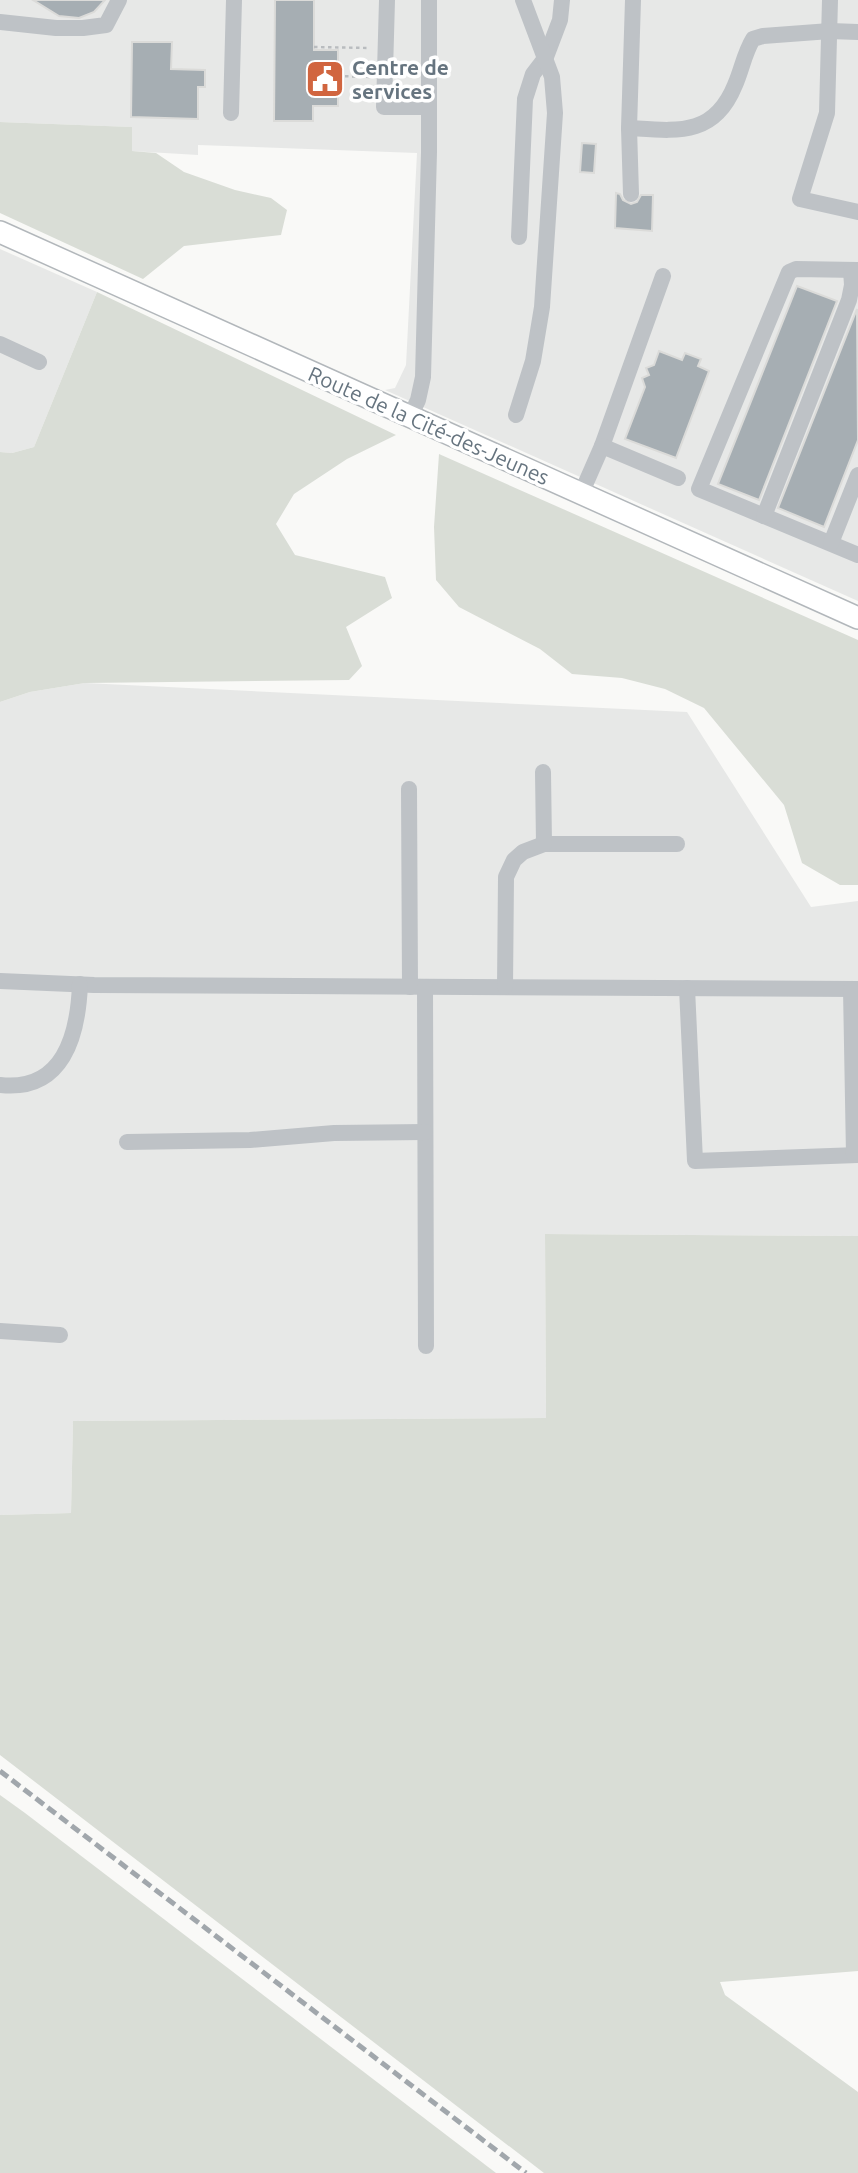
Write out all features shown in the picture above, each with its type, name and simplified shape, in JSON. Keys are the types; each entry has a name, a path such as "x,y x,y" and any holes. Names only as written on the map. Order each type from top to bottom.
{"main road":[{"name":"Route de la Cité-des-Jeunes","path":"0,232 858,618"}],"lane":[{"path":"0,22 69,28 106,25 119,0"},
{"path":"231,113 234,0"},
{"path":"387,0 384,107 429,107"},
{"path":"410,417 418,400 423,377 429,0"},
{"path":"516,415 538,335 555,113 552,77 523,0"},
{"path":"519,237 525,99 533,74 546,57 560,20 562,0"},
{"path":"631,194 629,128 633,0"},
{"path":"830,0 827,113 800,199 858,212"},
{"path":"629,128 672,131 710,121 735,86 746,50 753,39 830,31 858,32"},
{"path":"764,516 849,300 855,270 796,269 789,272 699,489 764,516 831,543 858,555"},
{"path":"581,494 602,446 663,276"},
{"path":"0,344 39,362"},
{"path":"602,446 678,478"},
{"path":"831,543 858,475"},
{"path":"543,772 544,844"},
{"path":"409,789 425,1132 426,1346"},
{"path":"505,987 506,877 514,860 523,852 544,844 677,844"},
{"path":"0,981 80,984 854,989 856,1155 695,1161 687,988"},
{"path":"0,1085 33,1083 51,1072 59,1063 74,1033 79,1010 80,984"},
{"path":"127,1142 250,1140 334,1133 425,1132"},
{"path":"0,1331 60,1335"}],"path":[{"path":"314,47 364,49"},
{"path":"338,76 364,78"}],"shaded area":[{"path":"0,0 858,0 858,601 385,390 395,388 406,365 417,153 198,145 198,155 131,151 131,127 0,122"},
{"path":"0,122 132,127 132,151 156,153 184,172 235,190 271,198 287,210 281,235 184,246 143,279 0,213"},
{"path":"0,249 97,292 34,447 12,453 0,452"},
{"path":"97,292 396,435 347,459 294,494 276,524 295,555 385,577 392,598 346,627 362,666 349,680 85,683 30,692 0,702 0,452 12,453 34,447"},
{"path":"439,454 858,640 858,885 840,885 802,863 784,805 704,708 665,689 622,678 572,674 540,649 459,607 436,580 434,527"},
{"path":"85,683 687,712 811,907 858,901 858,1236 545,1234 546,1418 73,1421 71,1513 0,1515 0,702 30,692"},
{"path":"545,1234 858,1236 858,1971 720,1982 725,1995 858,2092 858,2173 544,2173 0,1755 0,1515 71,1513 73,1421 546,1418"},
{"path":"0,1795 25,1813 496,2173 0,2173"}],"building":[{"path":"33,0 105,0 94,12 79,18 59,16"},
{"path":"275,0 314,0 314,50 338,50 338,106 313,106 313,121 274,121"},
{"path":"132,42 172,42 171,69 205,70 205,87 198,87 198,119 131,117"},
{"path":"582,143 596,144 594,173 580,172"},
{"path":"616,193 631,204 637,202 641,195 653,195 652,231 615,228"},
{"path":"797,286 837,301 759,500 718,484"},
{"path":"857,309 858,440 824,527 778,508"},
{"path":"659,351 682,360 685,353 701,359 698,366 709,371 676,458 625,439 645,387 642,378 649,375 646,368 654,365"}],"railway":[{"path":"0,1771 526,2173"}],"place":[{"name":"Centre de services","path":"325,79"}]}
